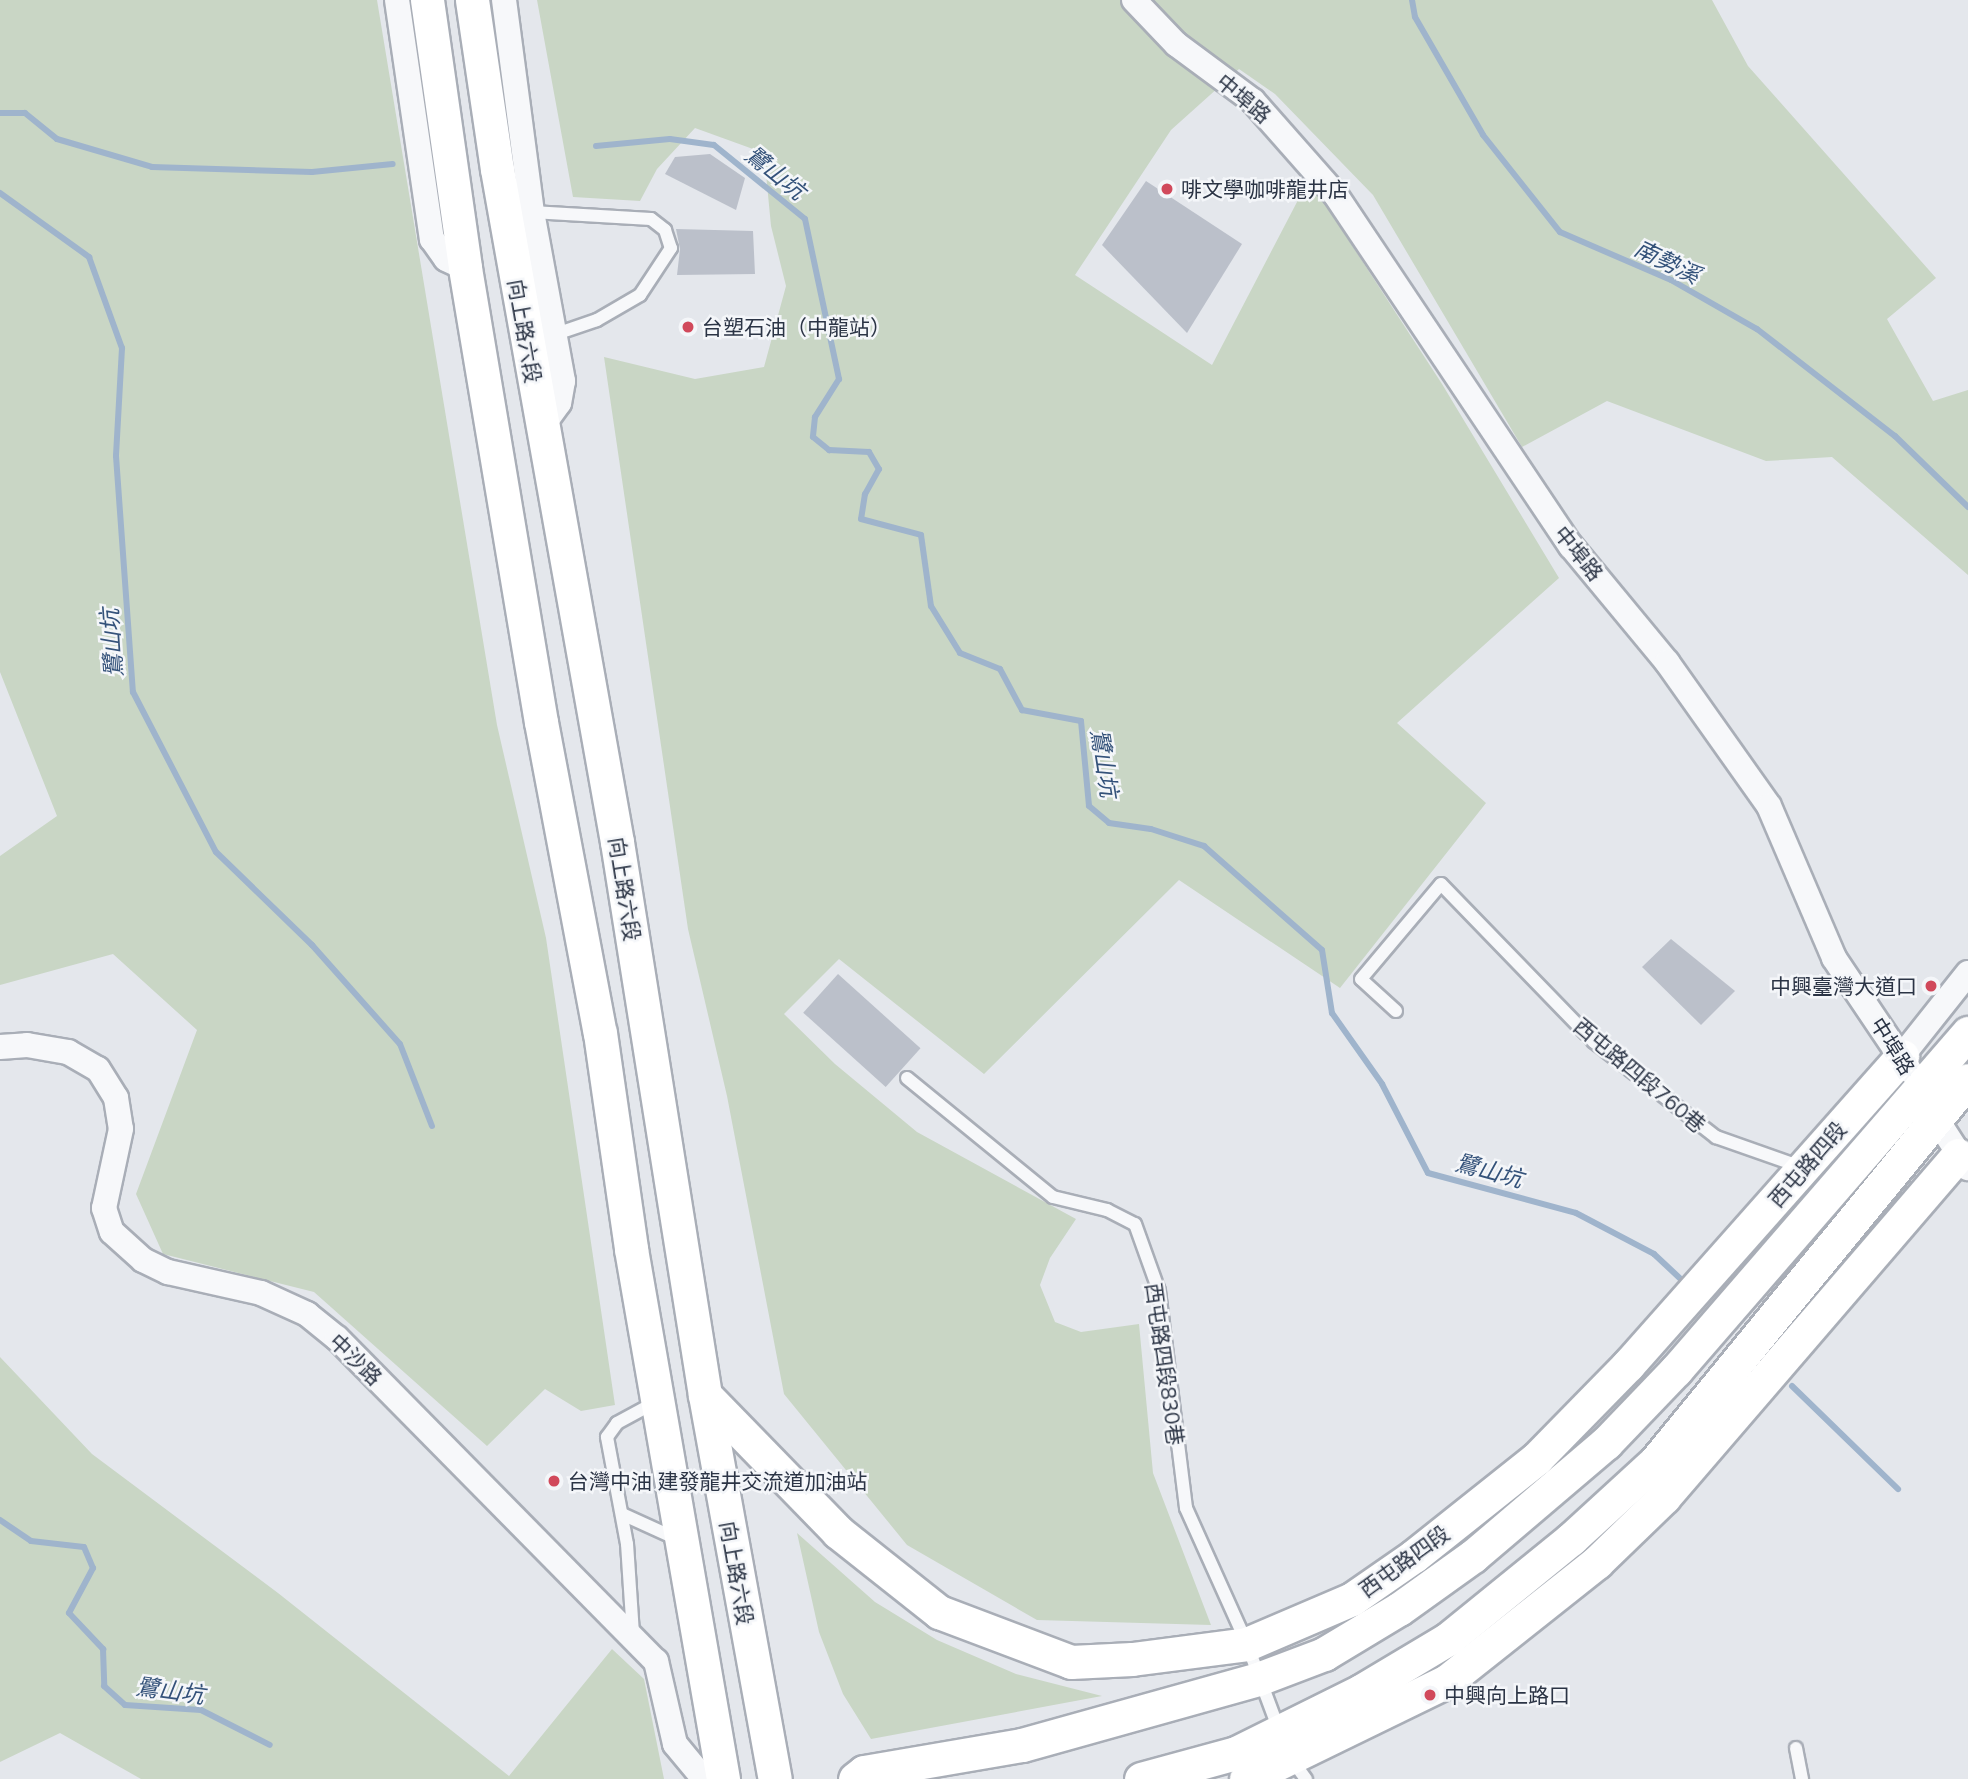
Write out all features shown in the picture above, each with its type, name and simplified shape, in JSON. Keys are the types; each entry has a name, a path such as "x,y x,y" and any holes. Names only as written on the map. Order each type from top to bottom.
{"street":[{"path":"397,0 432,239 446,259 465,268"},
{"path":"427,0 465,268 538,708 600,1034 658,1401 723,1779"},
{"name":"向上路六段","path":"472,0 542,426 606,775 705,1395 775,1779"},
{"path":"504,0 532,212 563,381 559,403 542,426"},
{"name":"中埠路","path":"1135,0 1176,44 1254,102 1335,194 1564,536 1667,662 1769,806 1835,958 1902,1056 1934,1119 1965,1155"},
{"name":"西屯路四段","path":"705,1395 838,1532 939,1612 1071,1662 1132,1659 1247,1644 1352,1599 1415,1556 1537,1458 1628,1365 1805,1168 1902,1056 1968,972"},
{"name":"西屯路四段","path":"855,1779 864,1772 1023,1745 1258,1679 1324,1654 1399,1609 1473,1556 1606,1443 1676,1370 1968,1033"},
{"name":"中沙路","path":"0,1047 27,1045 68,1052 98,1069 116,1098 121,1129 104,1208 112,1232 143,1260 168,1272 261,1293 307,1314 337,1338 633,1634 656,1661 675,1744 704,1779"},
{"path":"1297,1765 1361,1691 1448,1639 1571,1539 1656,1461 1814,1273 1934,1119 1968,1080"},
{"path":"1245,1779 1297,1765 1447,1681 1597,1562 1664,1497 1965,1155"},
{"path":"1071,1662 1258,1679"},
{"path":"1141,1779 1236,1753 1297,1765"}],"lane":[{"path":"532,212 652,219 665,230 671,248 640,295 597,320 553,335"},
{"name":"西屯路四段760巷","path":"1396,1011 1362,979 1441,884 1594,1042 1716,1137 1805,1168"},
{"name":"西屯路四段830巷","path":"907,1078 1053,1197 1107,1210 1135,1224 1159,1292 1186,1508 1247,1644"},
{"path":"633,1634 631,1582 622,1514 607,1437 617,1423 658,1401"},
{"path":"622,1514 665,1531 684,1551"},
{"path":"1247,1644 1258,1679 1297,1765"},
{"path":"1796,1748 1802,1779"}],"green space":[{"path":"0,0 377,0 497,725 546,938 615,1405 581,1411 545,1389 487,1446 314,1292 163,1254 136,1194 197,1030 113,954 0,985 0,856 57,816 0,672"},
{"path":"537,0 1712,0 1748,66 1936,278 1887,319 1933,401 1968,390 1968,575 1832,457 1766,461 1607,401 1522,447 1373,195 1275,94 1239,69 1171,130 1075,275 1212,365 1309,179 1442,384 1559,578 1397,723 1486,803 1340,988 1179,880 984,1074 839,959 784,1014 835,1064 917,1132 1076,1219 1050,1258 1040,1285 1055,1322 1081,1332 1139,1324 1153,1473 1211,1625 1037,1620 907,1545 784,1394 727,1096 688,929 604,357 695,379 764,367 786,286 771,226 764,153 695,128 657,169 640,201 573,197"},
{"path":"0,1357 92,1454 278,1593 509,1776 612,1649 644,1679 664,1779 141,1779 60,1733 0,1762"},
{"path":"797,1533 875,1602 937,1640 1016,1674 1102,1696 871,1739 843,1694 819,1632"}],"building":[{"path":"710,154 745,178 736,210 665,174 675,157"},
{"path":"1146,181 1242,244 1187,333 1102,245"},
{"path":"676,229 753,231 755,274 677,275 680,249"},
{"path":"1671,939 1735,991 1701,1025 1642,967"},
{"path":"838,974 920,1048 886,1087 803,1013"}],"waterway":[{"name":"南勢溪","path":"1412,0 1415,17 1483,135 1560,232 1671,280 1757,329 1895,436 1968,507"},
{"name":"鷺山坑","path":"0,113 25,113 57,139 152,167 312,172 393,164"},
{"name":"鷺山坑","path":"596,146 670,139 714,145 805,219 839,379 815,417 813,437 829,450 869,452 879,469 865,494 861,519 921,535 931,606 960,653 1000,669 1022,710 1081,721 1089,806 1109,823 1151,829 1204,846 1322,950 1332,1013 1382,1084 1428,1173 1576,1213 1654,1254 1685,1283"},
{"name":"鷺山坑","path":"0,193 89,257 122,348 116,456 133,692 216,852 312,945 400,1044 432,1126"},
{"name":"鷺山坑","path":"1792,1386 1898,1489"},
{"name":"鷺山坑","path":"0,1520 31,1541 84,1547 93,1568 69,1613 103,1649 104,1686 125,1705 201,1710 270,1745"}],"place":[{"name":"啡文學咖啡龍井店","path":"1167,189"},
{"name":"台塑石油（中龍站）","path":"688,327"},
{"name":"中興臺灣大道口","path":"1931,986"},
{"name":"台灣中油 建發龍井交流道加油站","path":"554,1481"},
{"name":"中興向上路口","path":"1430,1695"}]}
